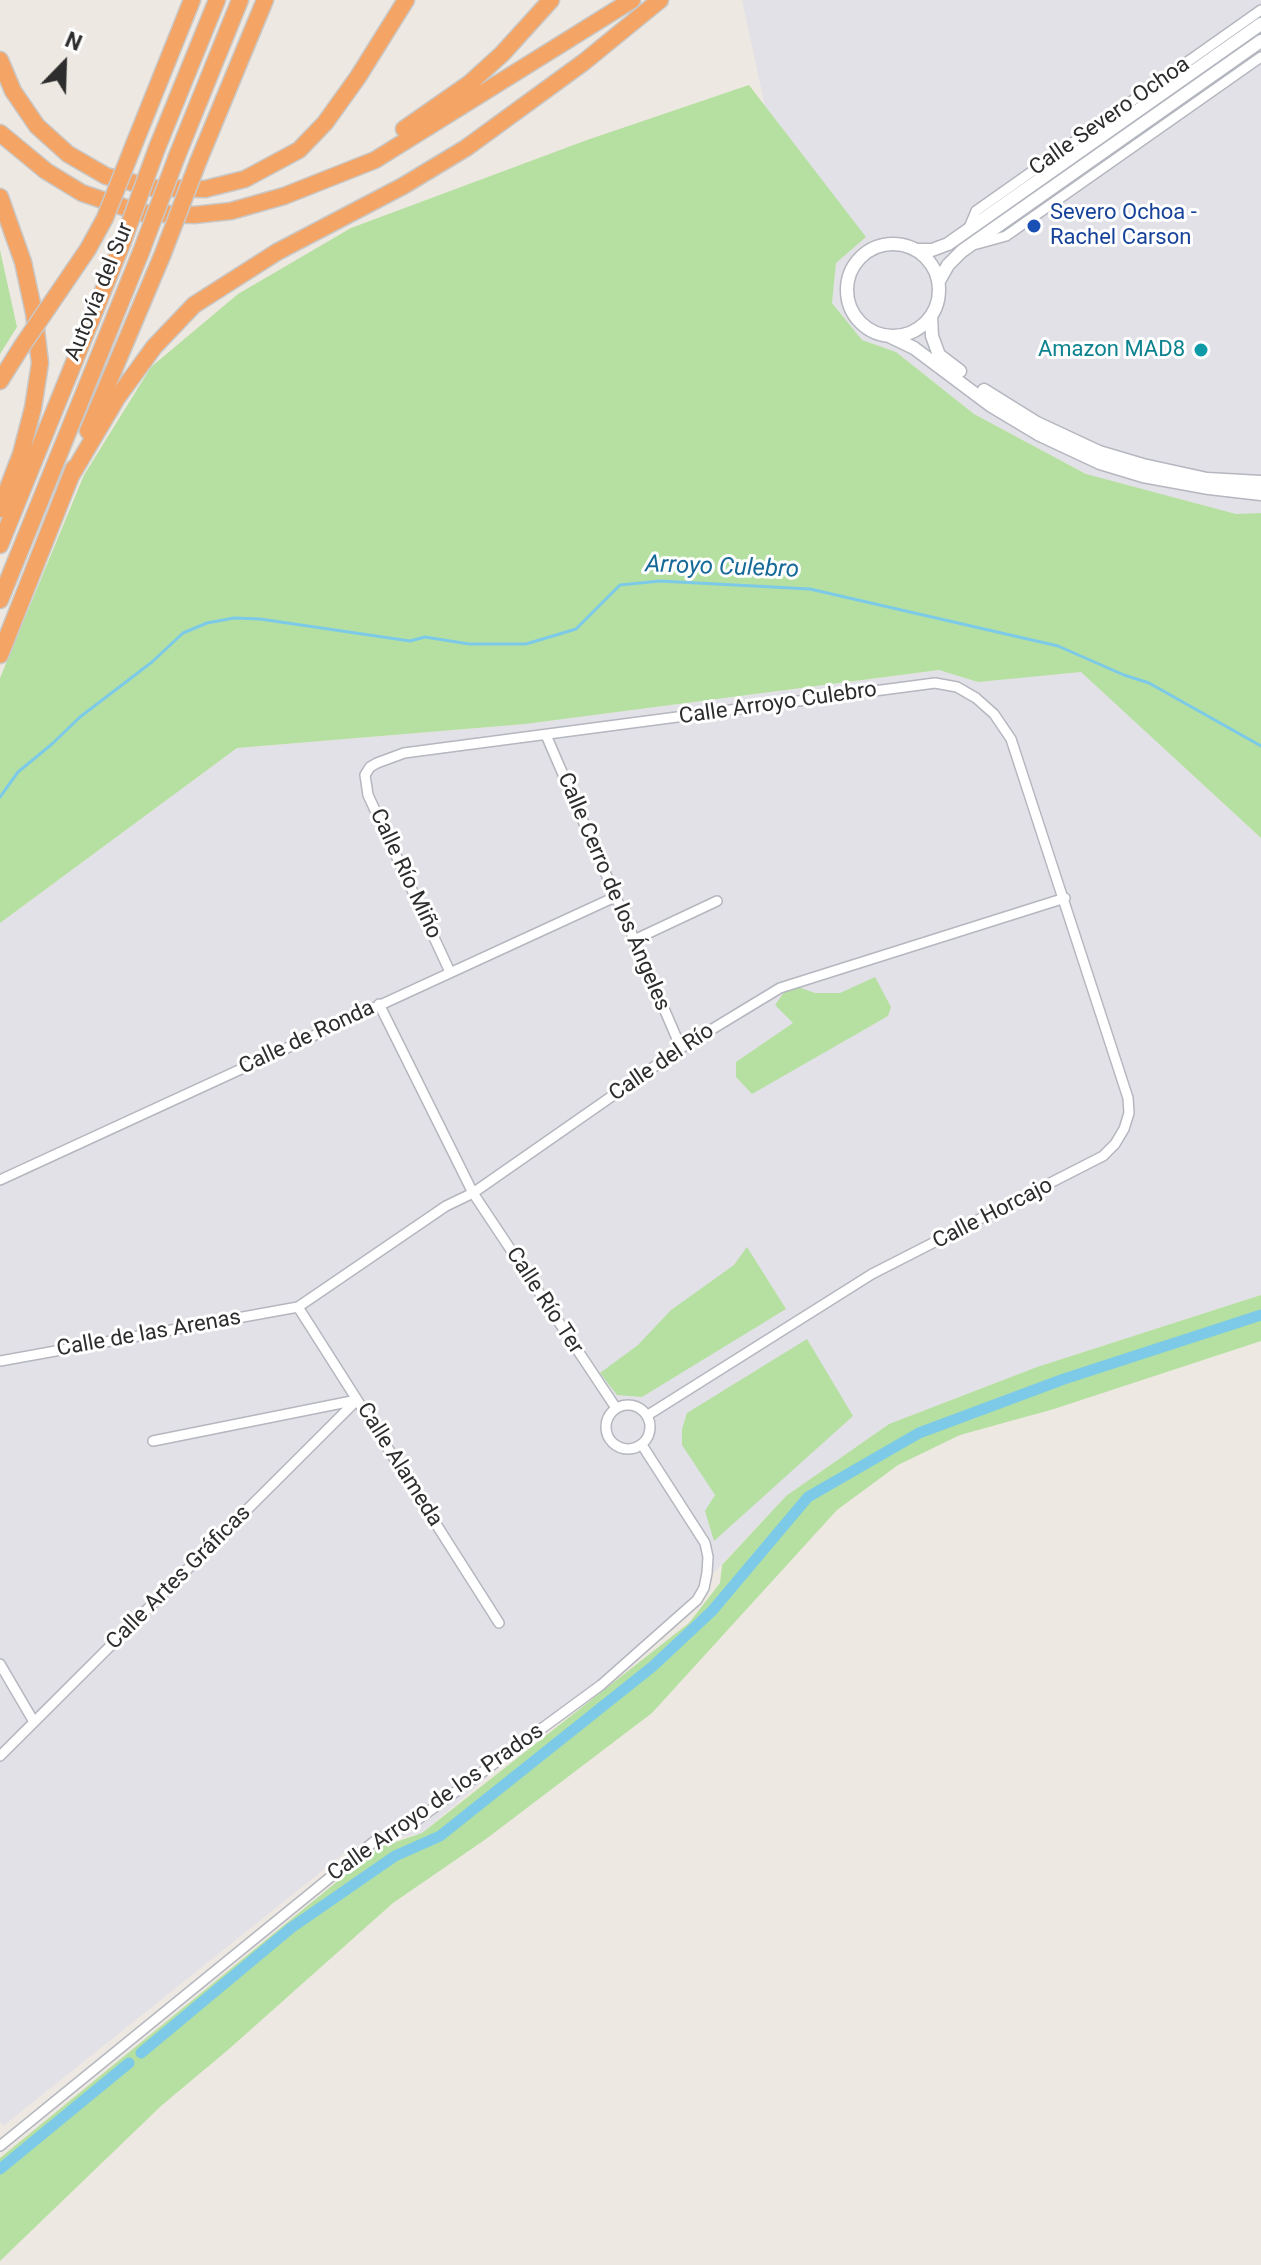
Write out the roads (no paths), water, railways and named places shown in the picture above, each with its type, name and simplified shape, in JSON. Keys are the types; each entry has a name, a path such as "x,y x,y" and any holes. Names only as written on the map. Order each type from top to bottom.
{"highway":[{"path":"0,381 105,218 192,0"},
{"name":"Autovía del Sur","path":"0,545 217,0"},
{"name":"Autovía del Sur","path":"0,600 240,0"},
{"path":"0,655 265,0"},
{"path":"0,60 13,91 37,126 68,154 106,176 154,188 205,189 245,179 299,150 325,123 358,77 406,0"},
{"path":"284,196 369,152 470,83 502,54 551,0"},
{"path":"0,133 46,171 82,193 141,213 194,215 231,211 284,196 375,160 632,0"},
{"path":"71,476 117,398 154,347 194,305 277,252 403,186 466,148 572,71 660,0"},
{"path":"0,197 23,262 40,363 21,454 0,509"},
{"path":"0,216 13,236"}],"street":[{"name":"Calle Severo Ochoa","path":"968,231 976,211 1261,10"},
{"name":"Calle Severo Ochoa","path":"918,250 932,250 948,244 968,231 1261,24"},
{"name":"Calle Severo Ochoa","path":"939,281 948,265 970,246 1261,41"},
{"name":"Calle Severo Ochoa","path":"970,246 1006,236 1261,57"},
{"path":"889,336 919,328 931,316 939,297 939,281 932,263 918,250 896,243 873,247 849,273 846,289 848,304 856,320 867,330 914,348 990,405 1040,435 1100,463 1143,476 1261,494"},
{"path":"931,316 932,336 939,355 990,395 1037,423 1099,452 1140,464 1207,479 1261,482"},
{"name":"Calle Arroyo Culebro","path":"365,775 377,763 404,753 935,683 957,687 976,698 1005,727 1065,898"},
{"name":"Calle Cerro de los Ángeles","path":"546,735 681,1048"},
{"name":"Calle Río Miño","path":"365,775 368,795 450,972"},
{"name":"Calle de Ronda","path":"0,1180 615,897"},
{"name":"Calle del Río","path":"298,1307 446,1206 473,1193 681,1048 780,988 1065,898"},
{"name":"Calle Horcajo","path":"648,1415 872,1274 1057,1182 1103,1156 1115,1144 1129,1113 1128,1098 1065,898"},
{"path":"634,940 717,901"},
{"name":"Calle Río Ter","path":"379,1004 473,1193 616,1408"},
{"name":"Calle de las Arenas","path":"0,1361 298,1307"},
{"name":"Calle Alameda","path":"298,1307 499,1623"},
{"path":"153,1441 357,1400"},
{"name":"Calle Artes Gráficas","path":"0,1756 357,1400"},
{"path":"636,1406 648,1415 651,1427 642,1445 622,1448 610,1440 606,1427 610,1413 616,1408 636,1406"},
{"name":"Calle Arroyo de los Prados","path":"0,2146 376,1840 413,1823 601,1685 697,1600 707,1573 705,1543 642,1445"},
{"path":"0,1664 34,1722"}],"waterway":[{"name":"Arroyo Culebro","path":"0,797 18,772 80,717 152,662 183,633 207,623 234,618 260,619 410,641 425,637 469,644 526,644 576,629 620,585 660,581 810,589 1058,646 1149,683 1261,746"},
{"path":"141,2053 291,1928 395,1856 440,1836 652,1667 712,1611 808,1497 919,1433 1064,1379 1261,1315"},
{"path":"0,2169 129,2063"}],"place":[{"name":"Severo Ochoa - Rachel Carson","path":"1034,226"},
{"name":"Amazon MAD8","path":"1201,350"}]}
